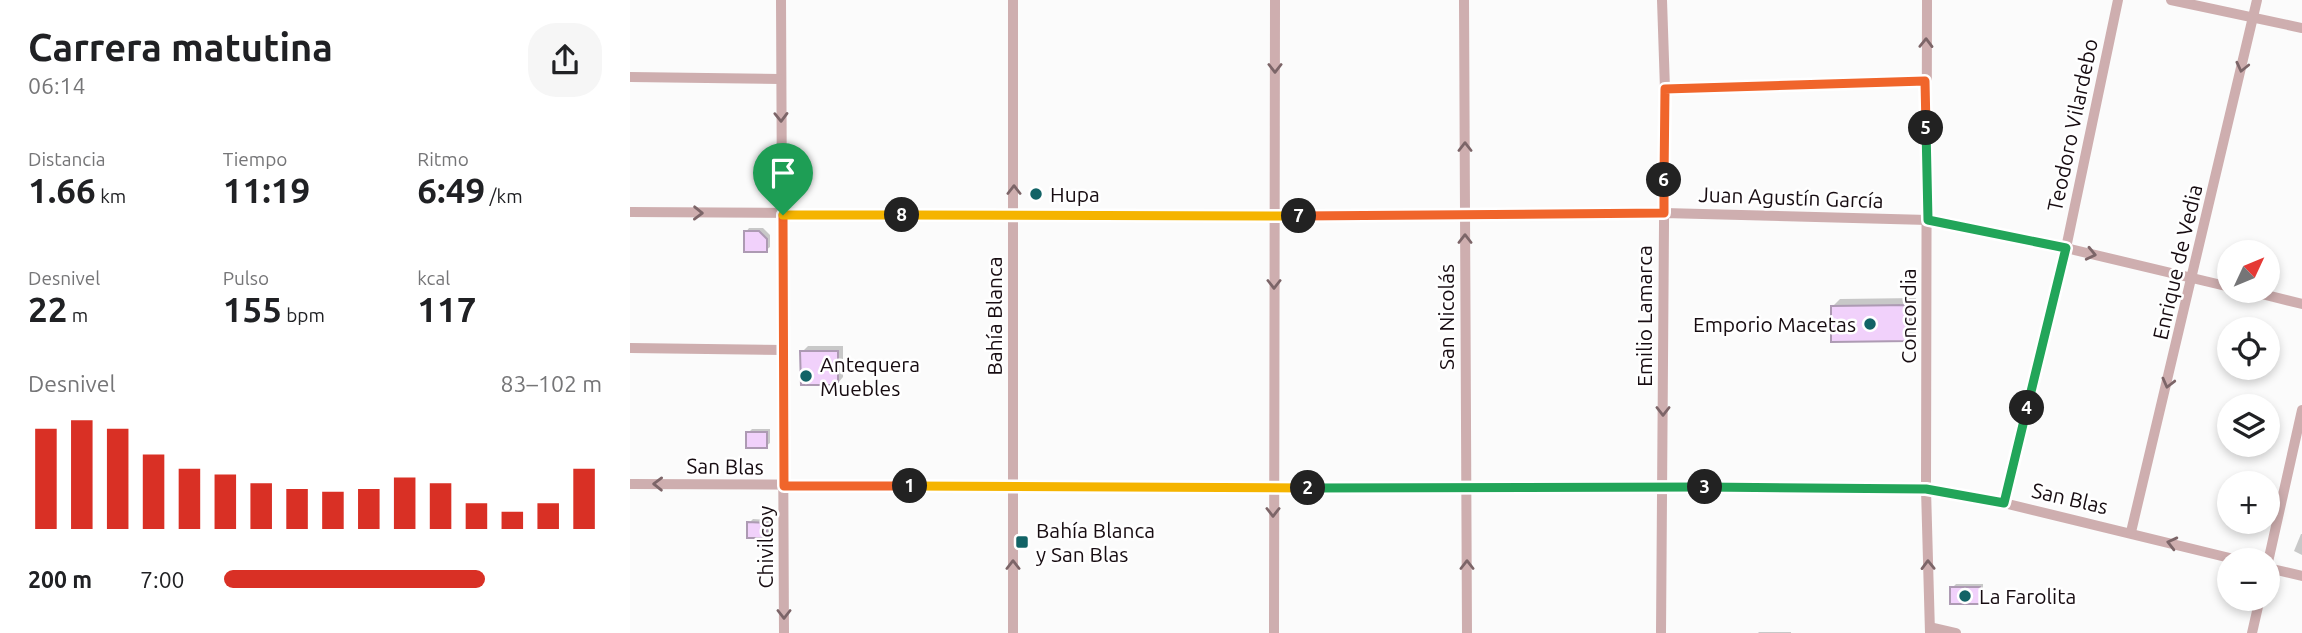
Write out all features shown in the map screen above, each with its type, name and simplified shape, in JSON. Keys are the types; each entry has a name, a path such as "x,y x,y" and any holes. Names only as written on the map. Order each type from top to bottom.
{"street":[{"name":"Chivilcoy","path":"781,0 784,633"},
{"name":"Bahía Blanca","path":"1013,0 1013,633"},
{"path":"1274,633 1275,0"},
{"name":"San Nicolás","path":"1464,0 1467,633"},
{"name":"Emilio Lamarca","path":"1661,633 1665,89 1662,0"},
{"name":"Concordia","path":"1927,0 1926,489 1930,630"},
{"name":"Teodoro Vilardebo","path":"2004,503 2066,248 2118,0"},
{"path":"2171,0 2302,28"},
{"name":"Enrique de Vedia","path":"2131,533 2194,278 2257,0"},
{"path":"630,76 780,79"},
{"path":"1665,89 1925,81"},
{"name":"Juan Agustín García","path":"630,212 1014,216 1664,213 1928,220 2217,283"},
{"path":"2280,298 2302,304"},
{"path":"630,348 784,350"},
{"path":"2271,548 2302,410"},
{"name":"San Blas","path":"630,484 1926,489 2004,503 2217,555"},
{"path":"2280,571 2302,576"},
{"path":"2252,633 2257,611"},
{"path":"1930,630 1956,633"}],"building":[{"path":"744,231 759,231 767,239 767,252 744,252"},
{"name":"Emporio Macetas","path":"1909,305 1909,341 1831,342 1831,306"},
{"path":"800,351 838,351 838,385 801,385"},
{"path":"746,432 767,432 767,448 746,448"},
{"path":"747,522 767,523 767,538 747,538"},
{"name":"La Farolita","path":"1950,587 1980,587 1980,604 1950,604"}],"place":[{"name":"Hupa","path":"1036,194"},
{"name":"Emporio Macetas","path":"1870,324"},
{"name":"Antequera Muebles","path":"806,376"},
{"name":"Bahía Blanca y San Blas","path":"1022,542"},
{"name":"La Farolita","path":"1965,596"}],"route":[{"path":"1925,81 1928,220 2066,248 2004,503 1926,489 784,486 783,215 1275,216 1664,213 1665,89 1925,81"}]}
